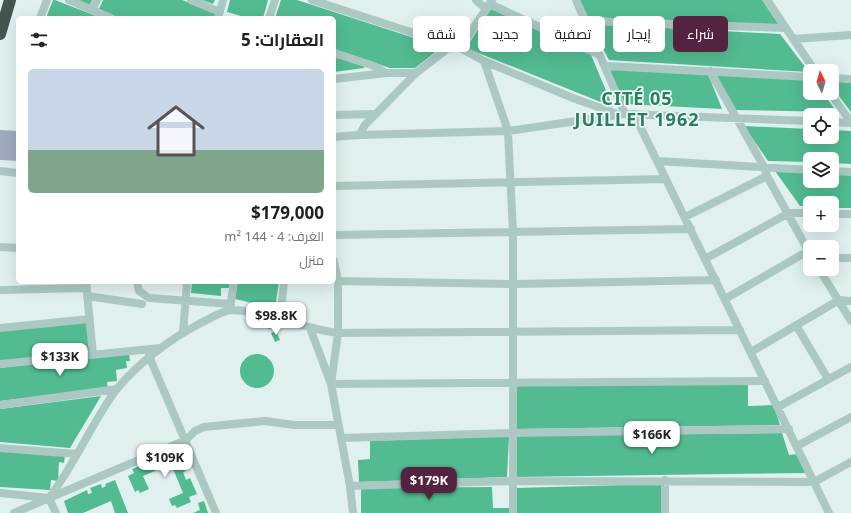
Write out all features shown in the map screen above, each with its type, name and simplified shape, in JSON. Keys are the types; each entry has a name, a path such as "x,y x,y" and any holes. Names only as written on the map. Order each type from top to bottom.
{"highway":[{"path":"0,34 10,0"}],"street":[{"path":"41,16 47,0"},
{"path":"69,0 106,16"},
{"path":"92,10 97,0"},
{"path":"191,0 221,16 223,0"},
{"path":"270,16 274,0"},
{"path":"312,0 413,32"},
{"path":"476,0 489,4 598,54 606,66 621,114"},
{"path":"576,0 584,16"},
{"path":"767,0 810,64"},
{"path":"470,33 489,4"},
{"path":"605,22 786,28"},
{"path":"793,39 851,35"},
{"path":"359,135 365,125 416,73 443,52"},
{"path":"467,52 484,61 574,98 621,114"},
{"path":"336,54 374,66 386,73"},
{"path":"484,61 508,131 514,284 512,332 513,513"},
{"path":"606,66 803,76"},
{"path":"710,71 803,240"},
{"path":"336,79 386,73 416,73"},
{"path":"839,78 851,79"},
{"path":"835,100 851,123"},
{"path":"336,116 376,114"},
{"path":"336,137 508,131 621,114 803,121"},
{"path":"634,114 830,513"},
{"path":"839,122 851,123"},
{"path":"657,161 803,170"},
{"path":"0,171 16,173"},
{"path":"839,171 851,172"},
{"path":"685,217 767,176"},
{"path":"336,186 666,180"},
{"path":"705,259 789,213 803,213"},
{"path":"839,214 851,214"},
{"path":"336,235 691,229"},
{"path":"0,247 16,248"},
{"path":"725,299 803,255"},
{"path":"839,258 851,258"},
{"path":"331,384 338,333 338,281 336,271"},
{"path":"824,276 851,321"},
{"path":"338,281 514,284 716,280"},
{"path":"137,284 139,291 149,298 230,307 261,313 310,328 338,333 740,330"},
{"path":"183,333 187,284"},
{"path":"230,307 234,284"},
{"path":"280,319 284,284"},
{"path":"0,290 86,288 142,304"},
{"path":"86,288 93,355"},
{"path":"751,352 839,300 851,301"},
{"path":"49,498 61,483 117,389 150,356 183,333 230,307"},
{"path":"0,328 89,319"},
{"path":"796,326 828,379"},
{"path":"310,328 331,384 338,425 342,438 353,513"},
{"path":"0,364 164,347"},
{"path":"150,356 216,513"},
{"path":"778,407 851,367"},
{"path":"331,384 765,381"},
{"path":"0,405 117,389"},
{"path":"797,446 851,417"},
{"path":"14,513 186,440 195,431 213,425 265,421 294,425 338,425"},
{"path":"342,438 512,433 789,429"},
{"path":"0,448 77,454"},
{"path":"350,486 513,481 665,480 814,482 851,462"},
{"path":"665,480 665,513"},
{"path":"0,493 49,498"},
{"path":"49,498 56,513"}],"shaded area":[{"path":"0,130 16,131 16,161 0,160"}],"building":[{"path":"53,0 55,0 96,16 47,16"},
{"path":"75,0 92,0 89,7"},
{"path":"103,0 182,0 218,14 218,16 111,16 98,11"},
{"path":"202,0 215,0 213,4"},
{"path":"230,0 268,0 264,16 241,16 227,12"},
{"path":"281,0 297,0 413,38 413,52 436,52 415,68 390,68 336,50 336,16 276,16"},
{"path":"580,0 762,0 779,25 728,23 728,16 673,16 673,21 665,20 665,16 613,16 613,18 605,18 605,16 588,16"},
{"path":"491,9 506,16 487,16"},
{"path":"605,25 613,25 613,52 665,52 665,28 673,28 673,52 728,52 728,31 780,34 803,64 803,72 609,60 605,52"},
{"path":"532,28 540,32 540,52 584,52 591,55 613,107 470,50 470,42 478,29 478,52 532,52"},
{"path":"336,58 363,65 364,68 336,72"},
{"path":"609,69 708,74 722,109 625,104"},
{"path":"715,75 803,80 803,100 828,100 834,108 803,108 803,111 735,110"},
{"path":"839,82 851,83 851,112 839,96"},
{"path":"744,126 803,129 803,144 839,144 839,130 851,131 851,164 839,163 839,152 803,152 803,162 768,161"},
{"path":"775,171 803,173 803,188 839,188 839,174 851,175 851,208 839,208 839,196 803,196 803,206 800,206"},
{"path":"192,284 230,284 229,288 221,288 221,296 191,293"},
{"path":"237,284 279,284 275,308 235,299"},
{"path":"249,317 271,325 270,329 248,322"},
{"path":"86,322 90,351 0,361 0,331"},
{"path":"276,331 280,340 275,342 271,333"},
{"path":"129,353 130,361 126,361 127,368 116,370 117,381 107,382 108,388 0,401 0,368"},
{"path":"254,354 260,354 264,355 271,361 274,371 273,378 267,385 260,388 254,388 250,387 243,381 240,374 240,368 241,364 247,357"},
{"path":"517,385 748,385 748,406 774,405 780,425 516,429"},
{"path":"101,396 70,448 0,442 0,409"},
{"path":"782,433 789,455 798,454 805,473 514,477 511,436"},
{"path":"509,436 507,477 359,482 358,460 370,459 370,441"},
{"path":"0,451 65,455 64,463 59,462 58,481 51,480 50,490 0,487"},
{"path":"172,451 175,458 179,456 186,471 183,472 186,480 190,478 197,494 189,497 191,502 177,508 175,505 172,506 169,499 183,493 171,464 143,476 149,489 140,493 138,490 135,492 128,476 134,473 132,469 148,462 150,466 156,463 155,459"},
{"path":"115,480 128,513 115,513 111,501 83,513 68,513 64,501 87,490 88,494 92,493 90,488 101,484 102,488 106,486 105,484"},
{"path":"664,484 664,513 516,513 515,488"},
{"path":"492,487 493,508 509,508 509,513 361,513 361,488"},
{"path":"204,501 208,513 193,513 200,510 198,503"}],"district":[{"name":"CITÉ 05 JUILLET 1962","path":"637,109"}]}
